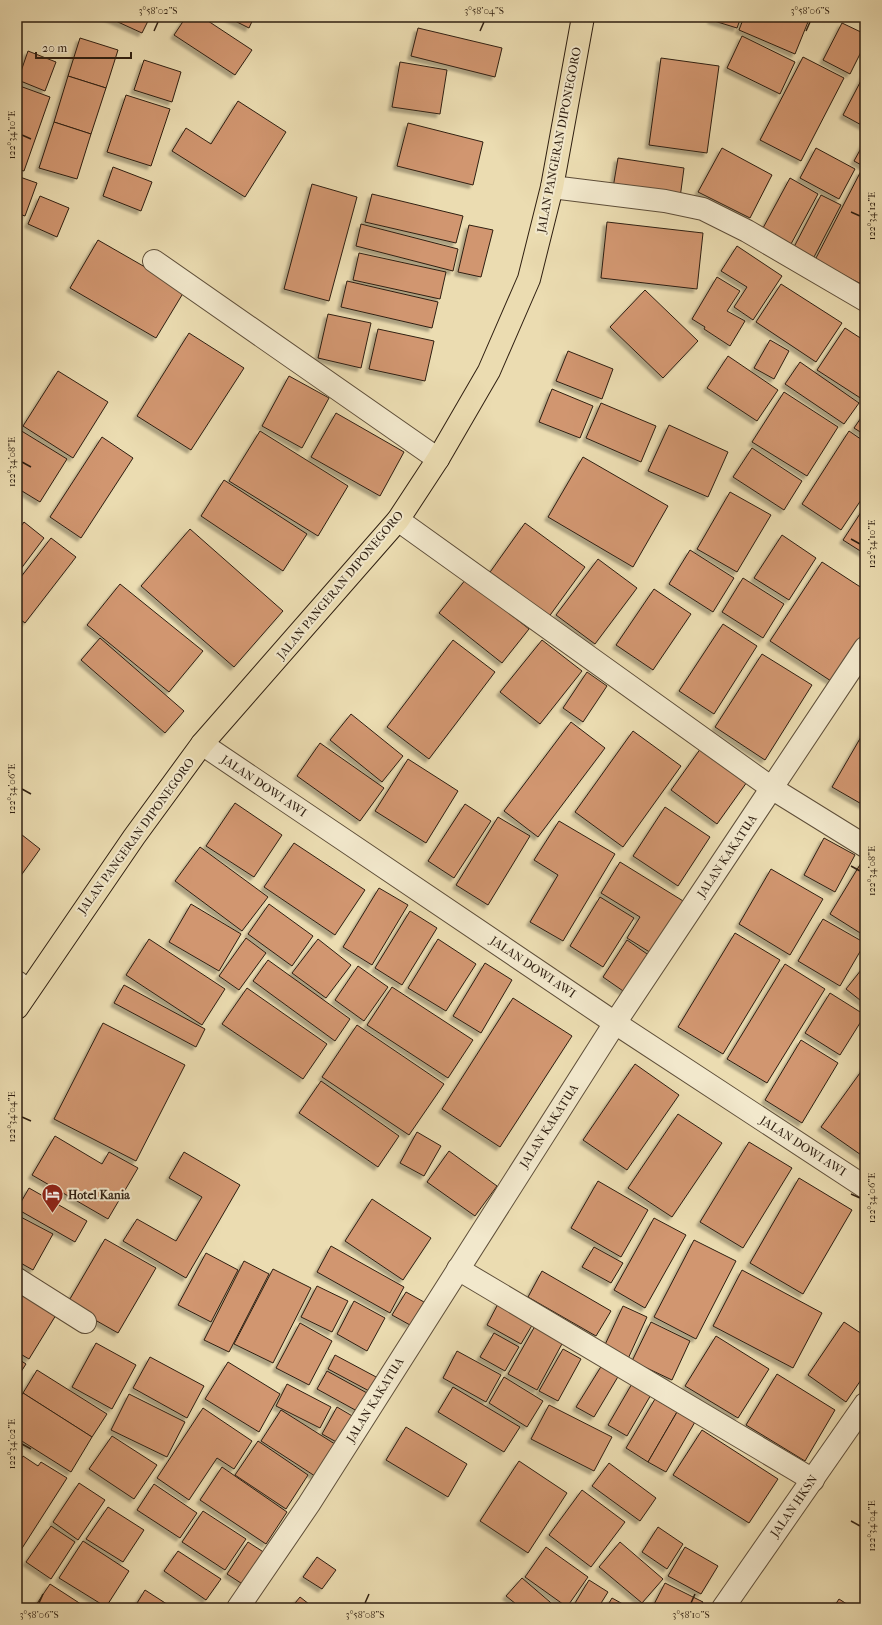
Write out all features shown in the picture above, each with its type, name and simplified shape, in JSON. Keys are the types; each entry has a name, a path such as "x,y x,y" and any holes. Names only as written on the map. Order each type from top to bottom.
{"highway":[{"name":"JALAN PANGERAN DIPONEGORO","path":"20,994 202,744 398,520 438,459 489,371 529,278 552,187 583,17"}],"street":[{"path":"552,187 665,201 703,209 747,231 865,300"},
{"path":"154,261 438,459"},
{"path":"398,520 773,789 865,846"},
{"name":"JALAN KAKATUA","path":"246,1605 615,1023 773,789 865,648"},
{"name":"JALAN DOWI AWI","path":"202,744 615,1023 865,1187"},
{"path":"458,1269 813,1480"},
{"path":"17,1279 85,1322"},
{"name":"JALAN HKSN","path":"723,1608 865,1404"}],"building":[{"path":"107,17 150,17 142,33"},
{"path":"186,17 202,17 252,50 235,75 174,35"},
{"path":"227,17 254,17 249,28"},
{"path":"712,17 741,17 737,28 711,20"},
{"path":"744,17 810,17 795,54 739,30"},
{"path":"842,23 865,34 865,44 850,74 823,60"},
{"path":"418,28 502,48 495,77 411,56"},
{"path":"742,36 795,62 780,94 727,68"},
{"path":"80,38 118,50 106,88 68,76"},
{"path":"28,51 56,62 45,91 18,80"},
{"path":"803,57 844,78 801,161 760,140"},
{"path":"661,58 719,66 707,153 649,145"},
{"path":"144,60 181,72 172,102 134,90"},
{"path":"400,62 447,70 440,114 392,107"},
{"path":"865,73 865,127 843,115"},
{"path":"68,76 106,88 91,134 54,122"},
{"path":"17,85 50,97 24,171 17,169"},
{"path":"126,95 170,109 151,166 107,152"},
{"path":"238,101 286,132 245,197 172,151 186,128 211,144"},
{"path":"54,122 91,134 77,179 39,168"},
{"path":"408,123 483,142 473,185 397,166"},
{"path":"865,141 865,167 854,161"},
{"path":"722,148 772,175 750,218 698,192"},
{"path":"816,148 855,169 839,199 800,178"},
{"path":"618,158 684,168 680,198 613,188"},
{"path":"113,167 152,182 141,211 103,196"},
{"path":"861,171 865,173 865,286 815,260"},
{"path":"17,176 37,183 25,216 17,213"},
{"path":"790,178 818,194 791,244 763,228"},
{"path":"312,184 357,197 329,301 284,289"},
{"path":"372,194 463,216 456,243 365,222"},
{"path":"821,195 841,205 814,257 794,247"},
{"path":"40,196 69,208 57,237 28,224"},
{"path":"607,222 703,233 697,289 601,278"},
{"path":"361,224 458,249 453,271 356,246"},
{"path":"469,225 493,230 481,277 458,272"},
{"path":"98,240 185,290 156,338 70,288"},
{"path":"737,246 782,276 753,320 734,307 747,287 721,271"},
{"path":"359,253 446,272 440,299 353,280"},
{"path":"717,277 740,291 727,311 745,321 730,346 704,329 705,327 692,319"},
{"path":"347,281 438,302 432,328 341,307"},
{"path":"781,284 842,323 816,362 756,322"},
{"path":"645,290 698,341 663,378 610,327"},
{"path":"328,314 371,323 361,368 318,358"},
{"path":"845,328 865,341 865,401 817,370"},
{"path":"378,329 434,341 425,381 369,369"},
{"path":"189,333 244,368 191,450 137,416"},
{"path":"770,340 789,351 774,379 754,368"},
{"path":"568,351 613,369 602,399 556,381"},
{"path":"728,356 778,390 757,421 707,388"},
{"path":"800,362 859,403 844,424 785,384"},
{"path":"58,371 108,402 73,458 23,426"},
{"path":"289,376 329,398 302,448 262,426"},
{"path":"552,389 593,406 580,438 539,422"},
{"path":"784,392 838,427 807,476 752,442"},
{"path":"601,403 656,426 641,462 586,438"},
{"path":"865,412 865,435 854,428"},
{"path":"336,413 404,452 380,496 311,457"},
{"path":"669,425 728,452 708,497 648,471"},
{"path":"20,430 67,459 40,502 17,488 17,434"},
{"path":"260,431 348,486 318,536 229,481"},
{"path":"849,431 865,442 865,494 841,530 802,504"},
{"path":"102,437 133,458 81,538 50,517"},
{"path":"752,448 802,481 784,510 733,477"},
{"path":"583,457 668,506 633,567 548,517"},
{"path":"224,480 307,534 283,571 201,516"},
{"path":"730,492 771,515 737,572 697,549"},
{"path":"865,506 865,554 843,540"},
{"path":"24,522 44,538 17,574 17,532"},
{"path":"525,523 585,567 548,618 488,575"},
{"path":"190,529 283,611 234,667 141,586"},
{"path":"782,535 816,558 789,600 754,578"},
{"path":"51,538 76,557 25,623 17,617 17,582"},
{"path":"690,550 734,578 713,612 669,584"},
{"path":"598,559 637,588 595,644 556,615"},
{"path":"822,562 865,590 865,630 831,681 770,641"},
{"path":"743,578 784,604 763,638 722,612"},
{"path":"466,579 529,629 502,663 439,613"},
{"path":"120,584 203,651 169,692 87,625"},
{"path":"654,589 691,614 653,670 616,645"},
{"path":"723,624 757,646 714,714 679,691"},
{"path":"100,638 184,711 165,733 81,660"},
{"path":"453,640 495,672 429,759 387,727"},
{"path":"542,640 582,671 540,724 500,692"},
{"path":"762,654 812,685 765,760 715,727"},
{"path":"587,672 607,686 583,722 563,708"},
{"path":"351,714 403,756 382,782 330,740"},
{"path":"571,722 605,748 538,837 504,811"},
{"path":"865,730 865,806 832,787"},
{"path":"633,731 681,766 623,847 575,812"},
{"path":"320,743 384,788 360,821 297,776"},
{"path":"701,748 747,782 717,824 671,790"},
{"path":"408,759 458,791 426,843 375,811"},
{"path":"235,803 282,835 254,877 206,846"},
{"path":"465,804 491,821 454,878 428,861"},
{"path":"665,807 710,837 678,886 633,856"},
{"path":"498,817 530,836 488,905 456,885"},
{"path":"559,821 615,854 563,941 530,922 558,875 534,860"},
{"path":"17,831 40,849 17,881"},
{"path":"824,838 855,855 835,892 804,875"},
{"path":"294,843 365,890 335,935 264,887"},
{"path":"200,847 268,897 242,931 175,881"},
{"path":"620,862 688,904 656,956 627,938 640,917 601,893"},
{"path":"861,863 865,865 865,936 830,914"},
{"path":"771,869 823,899 790,955 739,924"},
{"path":"379,888 408,905 372,965 343,947"},
{"path":"600,897 634,918 603,967 570,946"},
{"path":"191,904 241,934 219,971 169,942"},
{"path":"269,904 313,936 292,966 248,934"},
{"path":"410,911 437,928 402,985 375,968"},
{"path":"823,919 865,943 840,986 798,961"},
{"path":"735,933 780,960 723,1054 678,1027"},
{"path":"246,938 266,953 239,990 219,976"},
{"path":"149,939 225,989 202,1025 126,975"},
{"path":"318,939 351,965 326,998 292,973"},
{"path":"438,939 476,964 446,1011 408,988"},
{"path":"627,940 650,956 626,993 603,977"},
{"path":"268,960 350,1019 335,1041 253,981"},
{"path":"485,963 512,980 481,1033 453,1016"},
{"path":"785,964 825,989 767,1083 727,1059"},
{"path":"865,965 865,1004 846,989"},
{"path":"358,966 388,987 364,1021 335,1000"},
{"path":"124,985 205,1029 196,1047 114,1003"},
{"path":"392,987 473,1040 448,1078 367,1025"},
{"path":"247,988 327,1044 303,1079 222,1024"},
{"path":"830,993 865,1015 840,1055 805,1033"},
{"path":"513,998 572,1036 500,1147 442,1109"},
{"path":"103,1023 185,1065 136,1161 54,1119"},
{"path":"357,1025 444,1084 409,1135 322,1077"},
{"path":"801,1040 838,1063 802,1123 765,1100"},
{"path":"635,1064 679,1095 627,1170 583,1140"},
{"path":"865,1066 865,1155 864,1157 821,1127"},
{"path":"321,1081 399,1136 378,1167 299,1113"},
{"path":"678,1114 722,1143 672,1217 628,1188"},
{"path":"417,1132 441,1146 424,1176 400,1163"},
{"path":"55,1136 102,1164 109,1152 138,1168 108,1219 32,1175"},
{"path":"749,1142 792,1168 743,1248 700,1222"},
{"path":"449,1151 497,1186 475,1216 427,1182"},
{"path":"184,1152 240,1185 186,1278 123,1241 137,1219 176,1241 202,1197 169,1178"},
{"path":"799,1178 852,1210 803,1294 750,1263"},
{"path":"598,1181 648,1210 621,1257 571,1228"},
{"name":"Hotel Kania","path":"29,1188 87,1221 75,1242 17,1209"},
{"path":"372,1199 431,1238 403,1280 345,1241"},
{"path":"17,1215 53,1234 33,1270 17,1261"},
{"path":"654,1218 686,1235 645,1308 614,1290"},
{"path":"105,1239 156,1268 118,1333 67,1304"},
{"path":"694,1240 736,1261 696,1339 654,1317"},
{"path":"331,1246 404,1287 390,1313 317,1272"},
{"path":"594,1247 623,1263 611,1283 582,1267"},
{"path":"206,1253 238,1270 211,1322 178,1305"},
{"path":"244,1261 269,1274 229,1352 204,1340"},
{"path":"273,1269 311,1288 273,1363 234,1344"},
{"path":"742,1270 822,1313 793,1368 713,1326"},
{"path":"542,1271 611,1311 596,1336 528,1297"},
{"path":"317,1286 348,1301 332,1332 301,1317"},
{"path":"17,1291 56,1315 29,1359 17,1352"},
{"path":"406,1292 424,1302 410,1325 392,1315"},
{"path":"354,1301 385,1318 367,1351 337,1334"},
{"path":"499,1302 534,1322 521,1344 487,1325"},
{"path":"623,1306 647,1317 627,1361 603,1349"},
{"path":"651,1322 690,1341 672,1380 632,1361"},
{"path":"844,1322 865,1336 865,1374 846,1402 808,1375"},
{"path":"300,1323 332,1341 309,1385 276,1368"},
{"path":"535,1326 563,1342 537,1390 508,1374"},
{"path":"494,1333 519,1347 505,1371 480,1357"},
{"path":"716,1336 769,1369 738,1418 685,1386"},
{"path":"96,1343 136,1365 112,1409 72,1387"},
{"path":"563,1349 581,1359 558,1401 539,1391"},
{"path":"457,1351 501,1375 486,1402 443,1378"},
{"path":"335,1355 378,1378 371,1392 328,1369"},
{"path":"150,1357 204,1386 187,1418 133,1388"},
{"path":"17,1358 26,1364 17,1378"},
{"path":"228,1362 280,1394 259,1432 205,1399"},
{"path":"602,1365 619,1375 594,1417 576,1407"},
{"path":"37,1370 107,1414 92,1437 23,1393"},
{"path":"327,1371 367,1393 357,1411 317,1389"},
{"path":"777,1374 835,1410 805,1461 746,1425"},
{"path":"504,1377 543,1401 527,1427 489,1403"},
{"path":"633,1382 652,1393 627,1436 608,1425"},
{"path":"287,1384 331,1407 320,1428 276,1406"},
{"path":"453,1387 520,1427 504,1452 438,1412"},
{"path":"23,1393 92,1437 71,1472 17,1438 17,1402"},
{"path":"129,1394 185,1422 167,1457 111,1430"},
{"path":"655,1399 677,1412 648,1462 626,1448"},
{"path":"549,1405 612,1437 594,1471 531,1439"},
{"path":"337,1407 354,1417 340,1444 322,1434"},
{"path":"203,1408 252,1441 234,1469 217,1458 189,1500 157,1478"},
{"path":"281,1410 338,1446 318,1478 261,1441"},
{"path":"677,1412 695,1422 666,1472 648,1462"},
{"path":"406,1427 467,1464 448,1497 386,1460"},
{"path":"702,1430 778,1479 749,1523 673,1475"},
{"path":"112,1436 157,1465 134,1499 89,1469"},
{"path":"258,1441 308,1475 286,1509 235,1475"},
{"path":"23,1456 38,1466 41,1462 67,1478 17,1556 17,1466"},
{"path":"519,1461 567,1493 528,1553 480,1521"},
{"path":"609,1463 656,1498 640,1521 592,1486"},
{"path":"222,1467 287,1512 266,1544 200,1500"},
{"path":"79,1483 105,1500 78,1540 53,1522"},
{"path":"154,1484 197,1513 180,1538 137,1510"},
{"path":"582,1490 625,1522 591,1567 549,1535"},
{"path":"108,1507 144,1530 123,1562 86,1539"},
{"path":"203,1511 246,1539 225,1570 182,1542"},
{"path":"51,1526 75,1542 51,1579 26,1562"},
{"path":"658,1527 683,1544 667,1569 642,1552"},
{"path":"83,1541 129,1571 106,1607 59,1578"},
{"path":"248,1542 265,1553 244,1585 227,1574"},
{"path":"620,1542 663,1579 642,1603 599,1567"},
{"path":"546,1547 588,1577 567,1607 525,1577"},
{"path":"685,1547 718,1566 701,1594 668,1576"},
{"path":"178,1551 221,1579 206,1600 164,1571"},
{"path":"317,1557 336,1570 322,1589 303,1577"},
{"path":"522,1578 557,1608 521,1608 506,1596"},
{"path":"589,1580 608,1592 598,1608 572,1608"},
{"path":"665,1583 703,1602 700,1608 652,1608"},
{"path":"50,1584 87,1608 34,1608"},
{"path":"145,1590 173,1608 134,1608"},
{"path":"300,1597 314,1608 291,1608"},
{"path":"612,1598 630,1608 606,1608"},
{"path":"839,1599 853,1608 833,1608"}],"place":[{"name":"Hotel Kania","path":"52,1214"}]}
